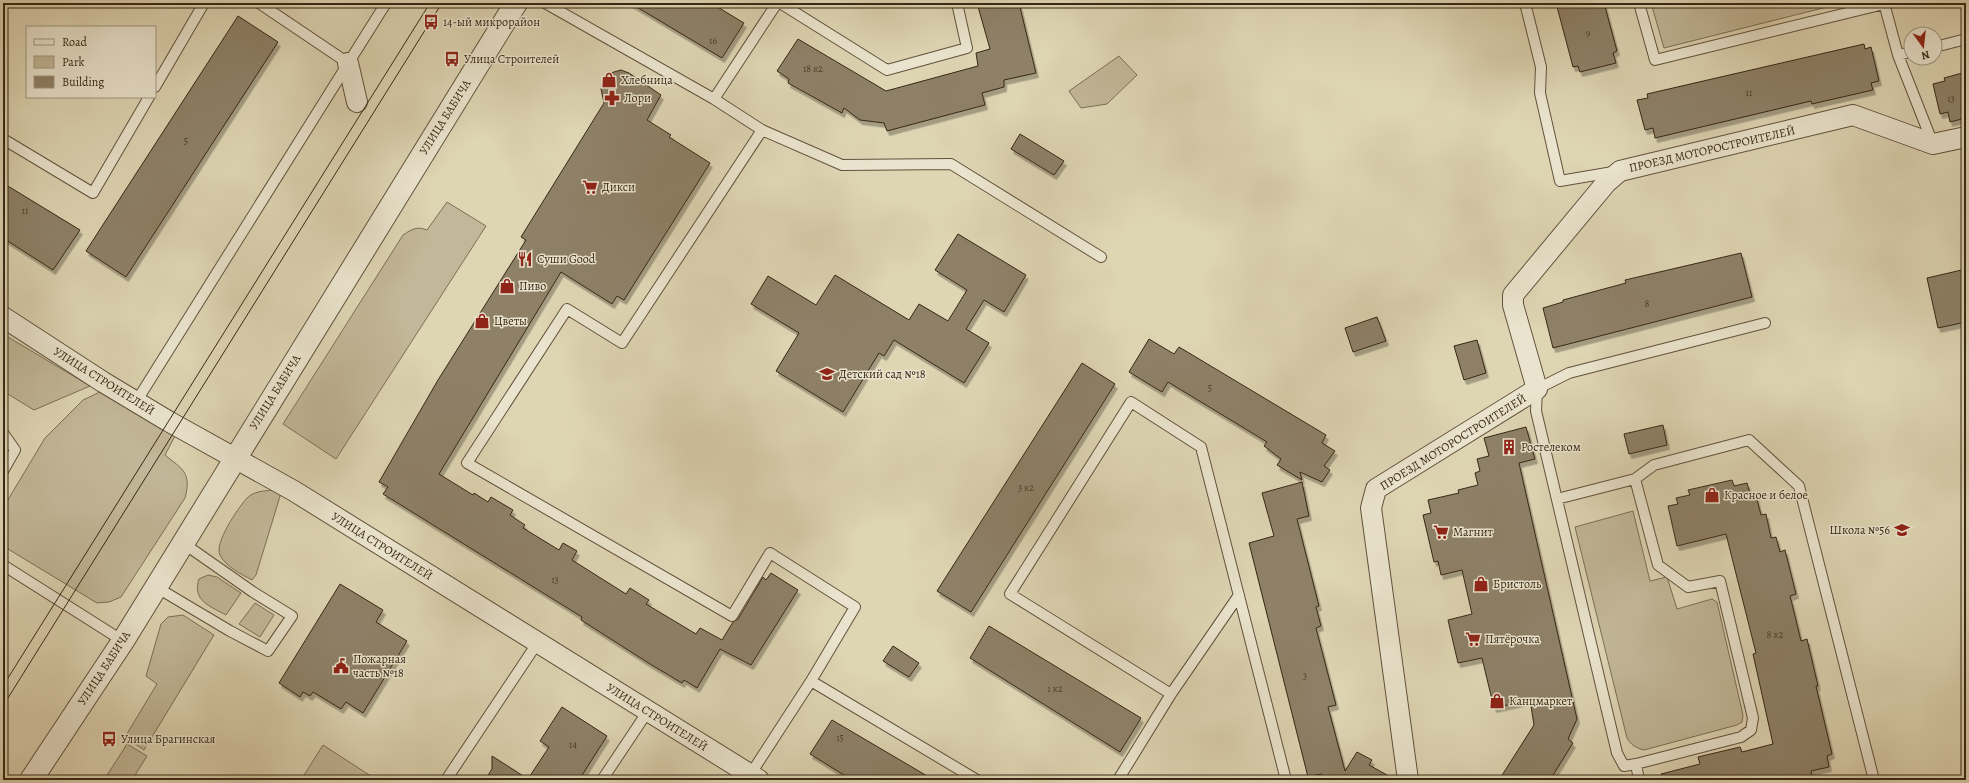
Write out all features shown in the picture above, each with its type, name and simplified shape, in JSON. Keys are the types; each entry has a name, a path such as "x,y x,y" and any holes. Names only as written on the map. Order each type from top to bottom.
{"street":[{"name":"УЛИЦА БАБИЧА","path":"31,780 123,640 516,3"},
{"path":"348,63 357,102"},
{"name":"ПРОЕЗД МОТОРОСТРОИТЕЛЕЙ","path":"1408,780 1371,508 1376,489 1537,389 1513,305 1513,295 1606,183 1620,171 1853,115 1933,144"},
{"path":"1933,144 1966,137"},
{"name":"УЛИЦА СТРОИТЕЛЕЙ","path":"3,317 136,402 284,485 754,777"}],"lane":[{"path":"156,85 204,3"},
{"path":"259,3 348,63"},
{"path":"136,402 386,3"},
{"path":"545,3 714,99 762,130 842,165 951,164 1101,257"},
{"path":"714,99 777,3"},
{"path":"780,3 887,70 967,48 957,3"},
{"path":"1525,3 1541,67 1540,93 1560,181 1620,171"},
{"path":"1639,3 1655,60 1884,4 1898,55 1933,144"},
{"path":"1943,45 1966,40"},
{"path":"1898,55 1903,54"},
{"path":"3,139 93,193 148,98"},
{"path":"754,777 855,607 770,553 732,616 467,463 567,309 622,343 762,130"},
{"path":"1635,479 1658,565 1688,587 1720,581 1753,718 1751,730 1741,737 1624,766 1617,753 1556,499 1536,411 1537,389 1569,373 1765,323"},
{"path":"1171,694 1010,594 1130,402 1201,447 1286,780"},
{"path":"3,433 15,450 3,472"},
{"path":"1556,499 1635,479 1654,465 1749,440 1799,486 1874,780"},
{"path":"156,587 230,631 268,651 292,616 253,592 183,543"},
{"path":"3,565 123,640"},
{"path":"1118,780 1171,694 1239,595"},
{"path":"446,780 538,642"},
{"path":"811,681 978,780"},
{"path":"602,780 648,711"},
{"path":"1636,764 1639,780"}],"green space":[{"path":"1651,3 1843,3 1664,48"},
{"path":"1119,56 1137,75 1107,104 1081,108 1069,91"},
{"path":"447,202 486,226 336,459 283,424 403,235 415,229 420,228 427,230"},
{"path":"3,334 90,386 34,410 3,391"},
{"path":"102,391 175,436 165,455 184,472 187,482 187,489 185,498 121,597 109,602 97,603 3,546 3,508 45,438 83,400"},
{"path":"273,490 281,493 256,575 252,580 234,570 226,563 220,555 220,542 233,517 247,498 256,493"},
{"path":"1633,511 1650,581 1667,577 1677,609 1712,599 1717,602 1743,715 1742,722 1737,725 1644,750 1634,746 1627,738 1575,527"},
{"path":"208,575 217,577 241,593 226,615 200,598 197,586 199,579"},
{"path":"255,603 274,615 260,637 239,624"},
{"path":"183,615 214,635 144,750 125,737 157,684 146,676 161,624 168,617"},
{"path":"127,744 147,756 132,780 104,780"},
{"path":"323,745 377,780 301,780"}],"building":[{"path":"630,3 711,3 744,23 722,58"},
{"path":"977,3 1019,3 1036,73 1004,80 1004,87 982,93 985,105 887,131 884,123 860,120 844,108 842,113 788,83 789,79 777,71 798,39 886,91 978,66 976,53 990,49"},
{"path":"1556,3 1604,3 1617,51 1613,53 1616,63 1580,72 1578,66 1573,67"},
{"path":"238,16 278,42 126,277 86,251"},
{"path":"1864,44 1865,49 1871,47 1879,81 1871,83 1873,90 1812,104 1811,101 1655,138 1653,128 1645,130 1637,100 1648,98 1647,94"},
{"path":"621,70 629,73 661,95 647,120 671,135 669,137 710,163 624,300 617,296 612,304 561,272 439,474 473,495 474,493 488,502 491,497 513,510 510,515 525,525 523,528 559,550 563,543 577,551 572,560 626,594 630,588 649,600 646,604 696,634 700,628 722,640 733,622 738,619 763,577 766,580 771,573 798,590 751,665 720,649 697,688 684,680 682,683 650,664 581,620 582,617 383,494 388,487 379,482 438,380 526,240 521,237 604,103 601,89 607,74"},
{"path":"1966,72 1966,118 1950,122 1948,112 1940,114 1933,84 1945,81 1944,78"},
{"path":"1020,134 1064,161 1054,175 1011,149"},
{"path":"3,183 80,230 53,270 3,238"},
{"path":"958,234 1026,275 1004,312 984,300 966,329 989,343 964,383 894,340 884,356 879,353 843,412 776,371 799,333 751,304 768,276 816,305 835,275 909,320 919,304 948,321 967,290 935,270"},
{"path":"1741,253 1752,297 1553,348 1543,308 1563,302 1563,300 1626,283 1625,280"},
{"path":"1966,269 1966,322 1938,328 1927,278"},
{"path":"1377,317 1386,341 1353,352 1345,328"},
{"path":"1149,339 1174,354 1179,347 1326,435 1322,443 1335,451 1324,466 1330,470 1322,482 1300,472 1302,480 1277,465 1281,459 1264,446 1267,442 1168,382 1162,392 1129,372"},
{"path":"1477,340 1486,373 1464,380 1454,346"},
{"path":"1082,363 1115,384 971,612 937,591"},
{"path":"1663,425 1667,445 1629,454 1624,434"},
{"path":"1526,427 1535,459 1519,463 1577,719 1568,739 1573,743 1550,780 1499,780 1534,725 1530,700 1494,708 1482,658 1458,663 1448,620 1472,614 1462,570 1441,575 1438,561 1434,562 1423,515 1431,513 1428,500 1459,493 1458,490 1478,485 1475,473 1480,471 1477,459 1489,456 1484,438"},
{"path":"1732,480 1734,486 1747,483 1751,497 1756,496 1761,515 1766,514 1771,538 1776,537 1780,552 1785,550 1796,594 1790,596 1801,641 1807,639 1832,754 1827,756 1829,767 1811,771 1813,780 1662,780 1661,774 1700,764 1698,757 1740,747 1742,752 1773,744 1753,654 1756,653 1726,534 1677,546 1668,506 1678,504 1676,498 1690,495 1688,490"},
{"path":"1302,482 1309,516 1297,519 1319,606 1316,607 1321,626 1316,628 1336,705 1328,707 1345,771 1357,752 1372,760 1369,765 1396,780 1328,780 1321,774 1308,777 1249,543 1274,536 1262,493"},
{"name":"Пожарная часть №18","path":"340,584 383,610 376,622 407,641 363,713 346,702 341,709 313,692 310,696 303,692 300,697 279,683"},
{"path":"989,626 1141,718 1120,752 970,658"},
{"path":"893,646 919,663 909,677 883,661"},
{"path":"562,707 607,736 579,780 485,780 492,769 492,756 528,779 549,747 540,741"},
{"path":"832,720 934,780 852,780 810,754"}],"tram line":[{"path":"3,686 430,3"},
{"path":"3,706 442,3"}],"place":[{"name":"14-ый микрорайон","path":"431,22"},
{"name":"Улица Строителей","path":"452,59"},
{"name":"Хлебница","path":"609,80"},
{"name":"Лори","path":"612,98"},
{"name":"Дикси","path":"590,187"},
{"name":"Суши Good","path":"525,259"},
{"name":"Пиво","path":"507,286"},
{"name":"Цветы","path":"482,321"},
{"name":"Детский сад №18","path":"827,374"},
{"name":"Ростелеком","path":"1509,447"},
{"name":"Красное и белое","path":"1712,495"},
{"name":"Школа №56","path":"1902,530"},
{"name":"Магнит","path":"1441,532"},
{"name":"Бристоль","path":"1481,584"},
{"name":"Пятёрочка","path":"1473,639"},
{"name":"Пожарная часть №18","path":"341,666"},
{"name":"Канцмаркет","path":"1497,701"},
{"name":"Улица Брагинская","path":"109,739"}]}
